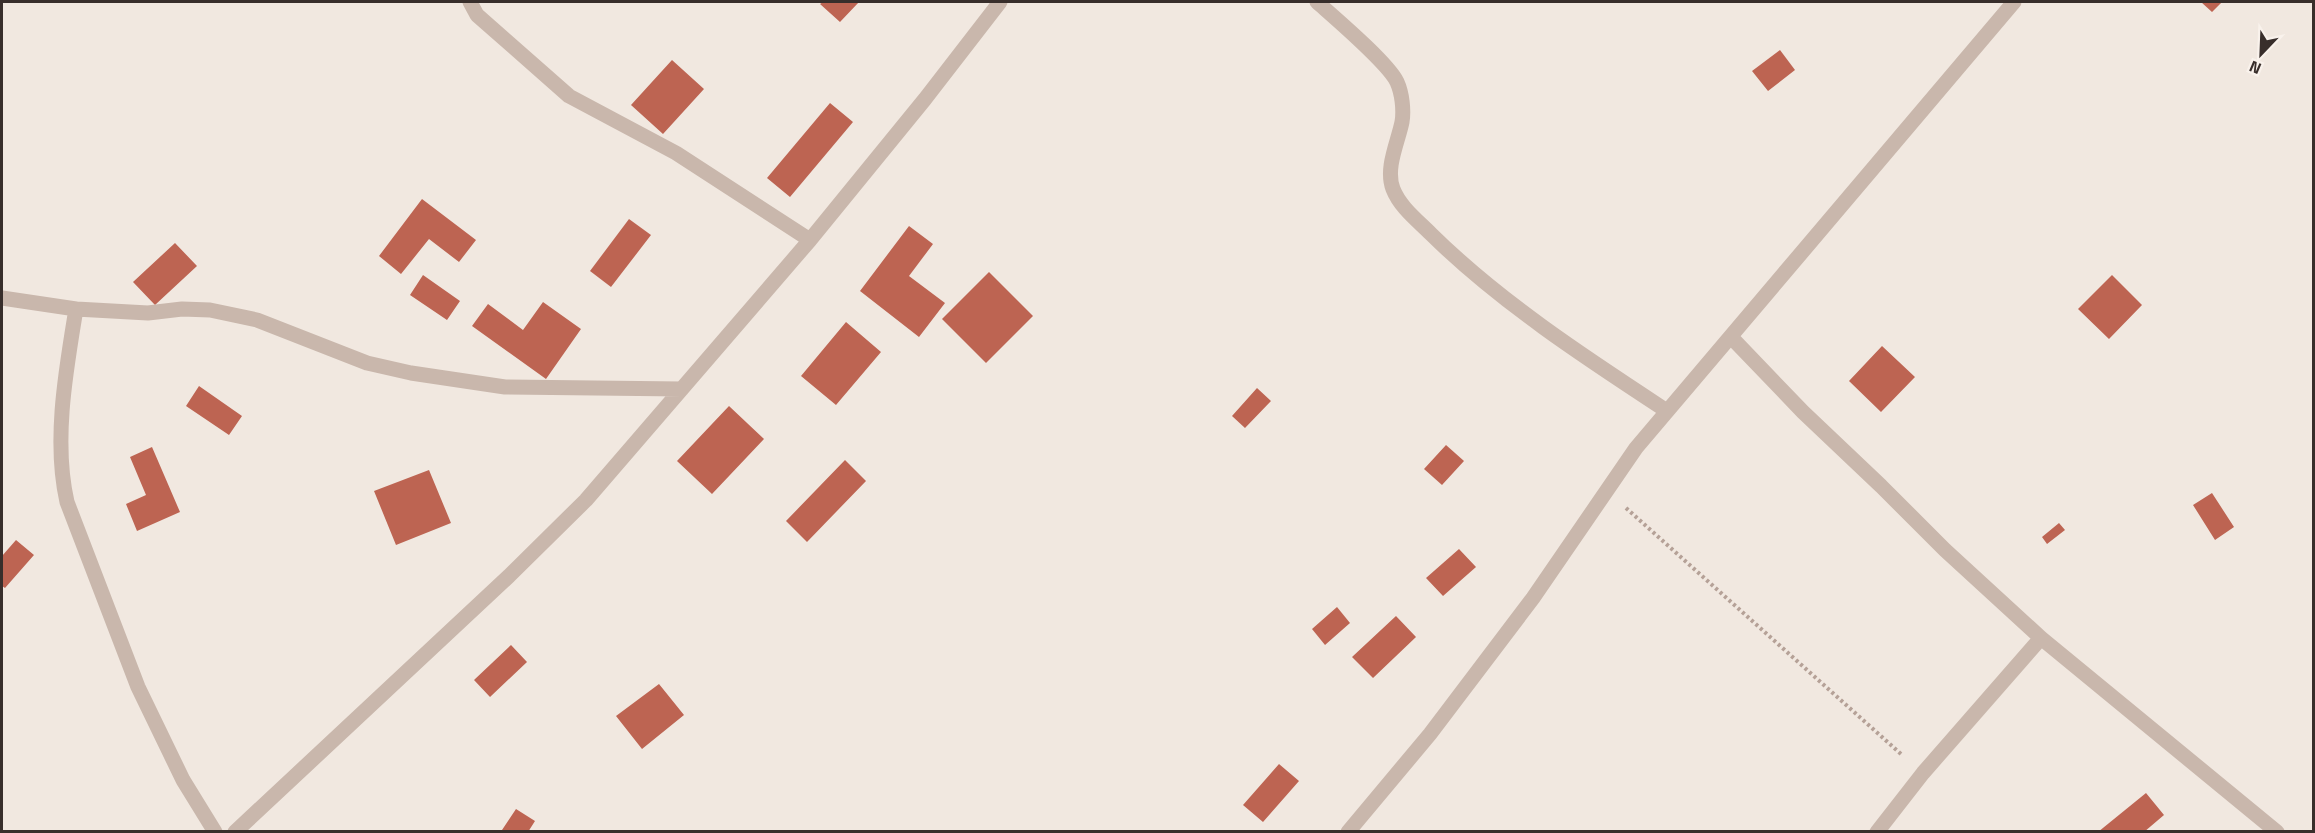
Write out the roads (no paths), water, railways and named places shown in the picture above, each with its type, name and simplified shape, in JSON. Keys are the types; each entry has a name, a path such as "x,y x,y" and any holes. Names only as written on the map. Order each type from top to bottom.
{"street":[{"path":"470,2 477,15 569,96 676,153 810,240"},
{"path":"235,831 517,569 586,500 810,240 925,99 1000,2"},
{"path":"1317,2 1382,63 1396,81 1402,99 1402,121 1392,153 1392,187 1402,205 1454,257 1594,363 1667,411"},
{"path":"1348,831 1443,716 1533,598 1636,448 2014,2"},
{"path":"2,298 76,309 148,313 182,309 210,310 257,320 367,363 411,373 505,387 682,389"},
{"path":"76,309 63,399 63,477 68,502 138,687 183,780 215,831"},
{"path":"1731,337 1803,412 1945,550 2041,638 2277,831"},
{"path":"1877,831 1923,773 2041,638"}]}
